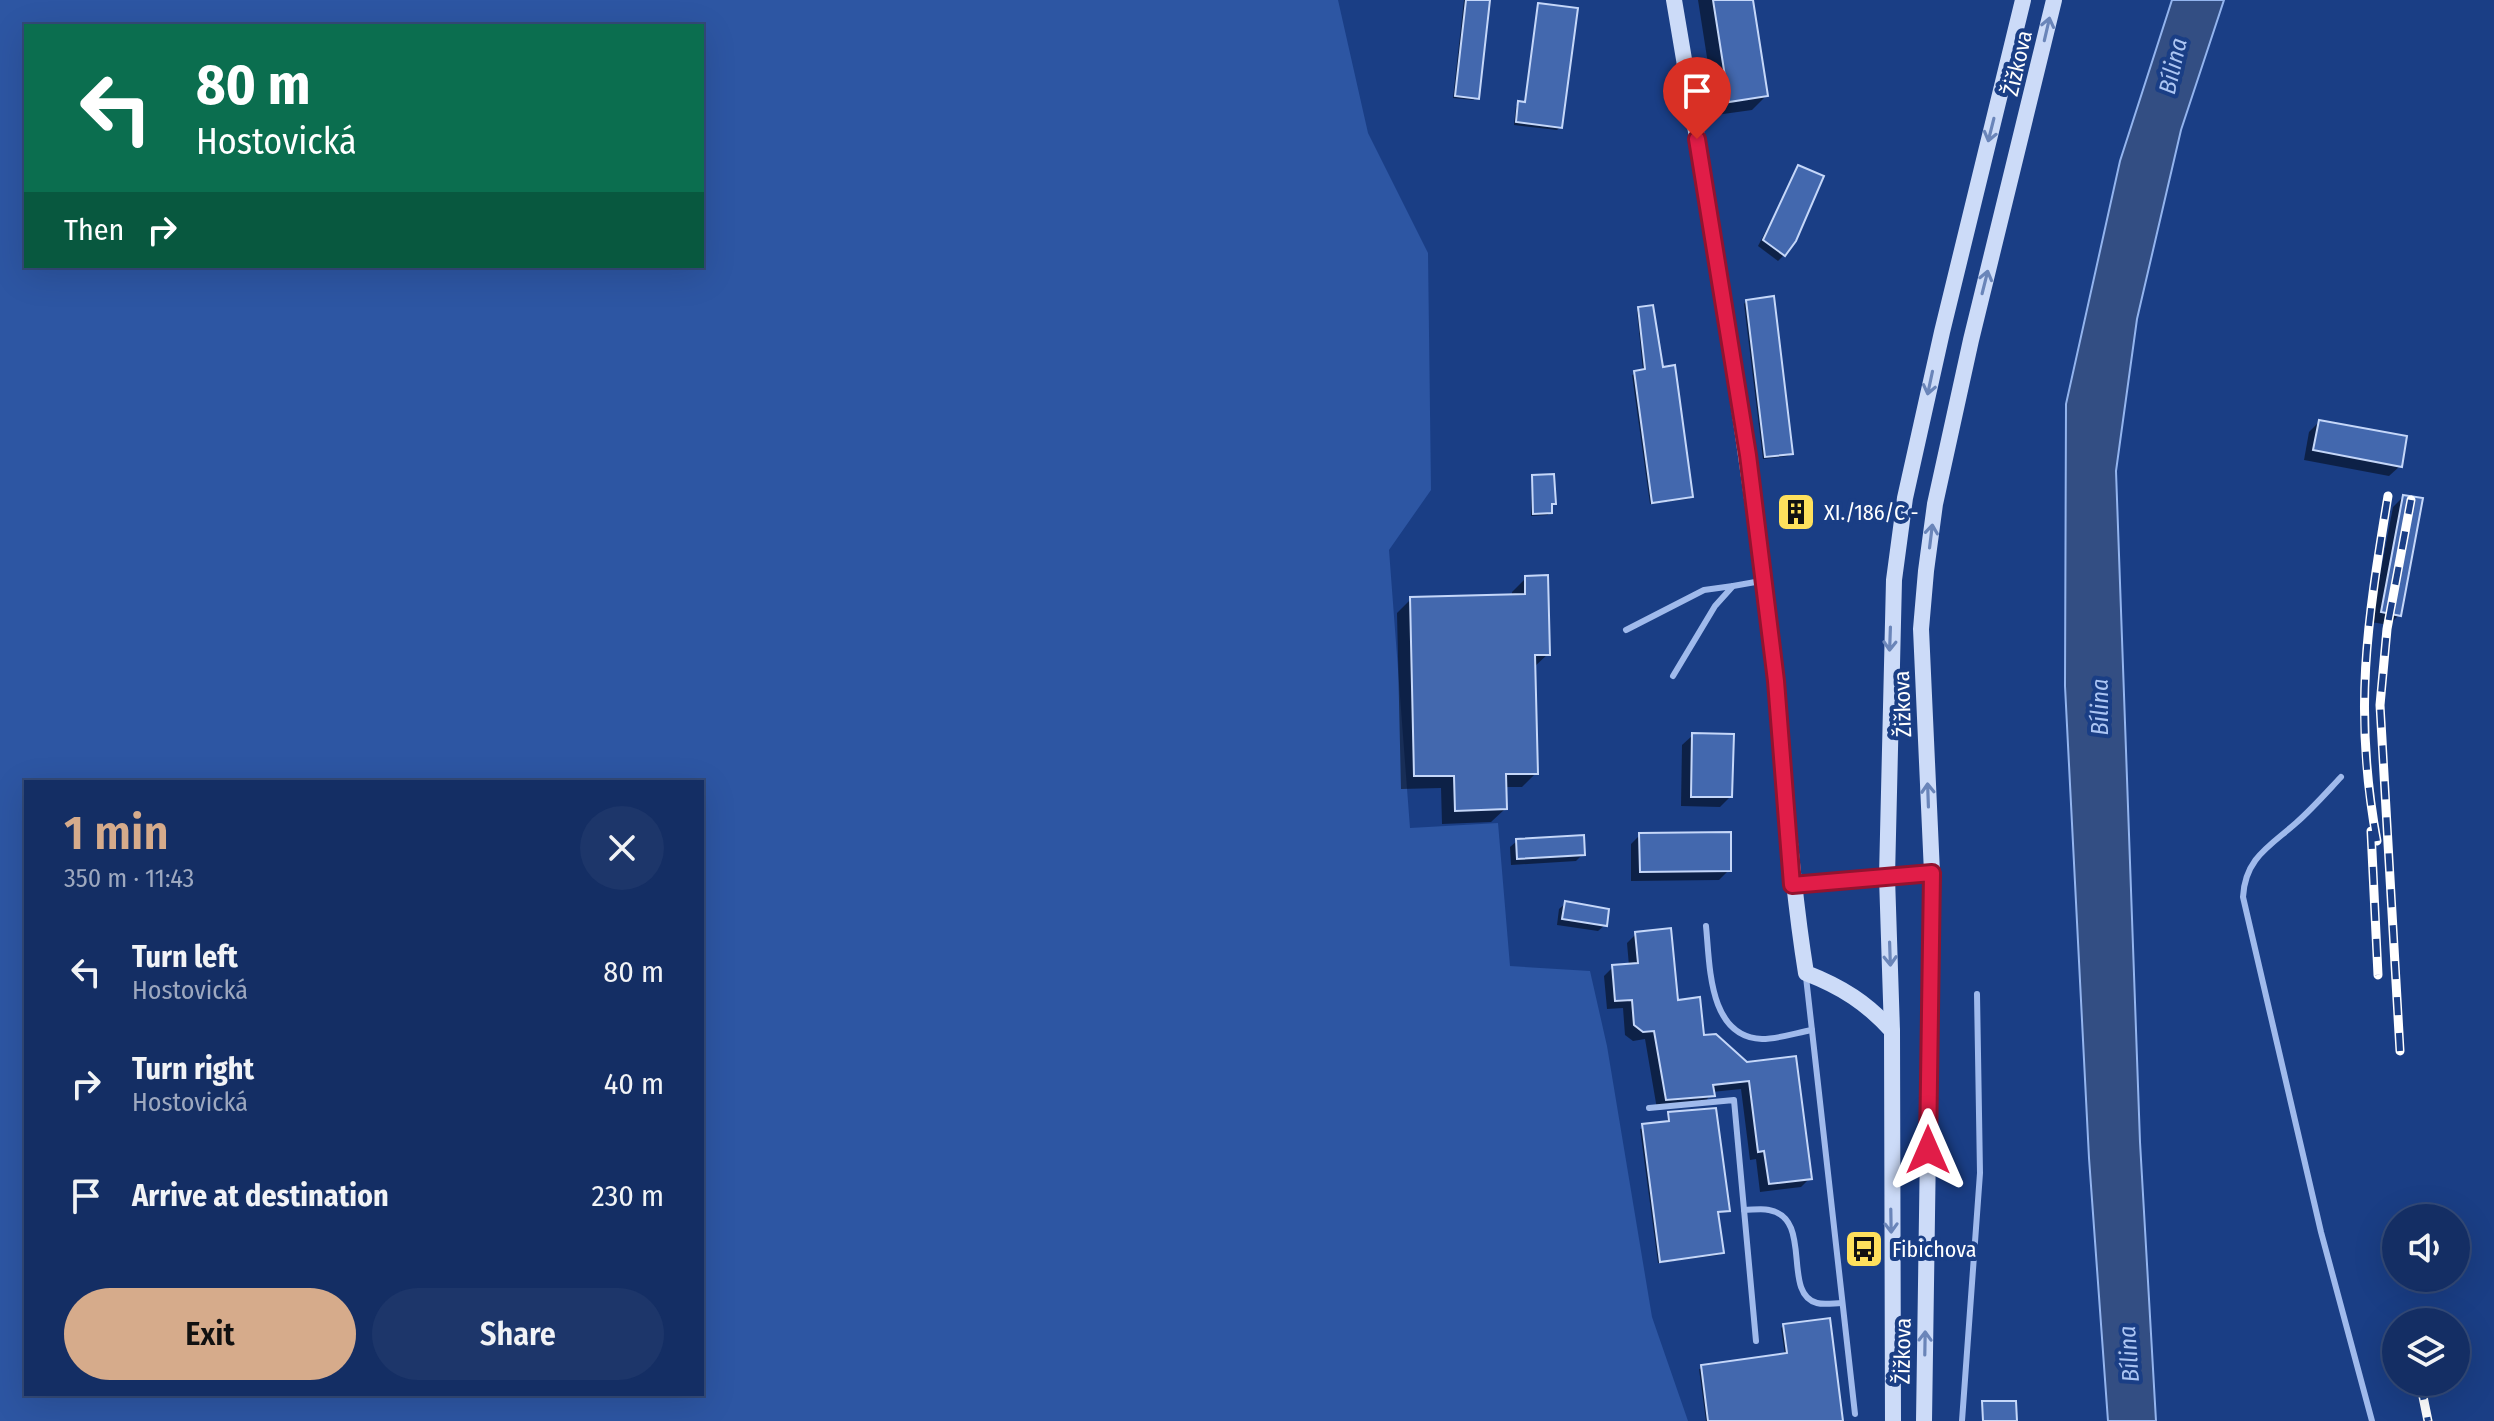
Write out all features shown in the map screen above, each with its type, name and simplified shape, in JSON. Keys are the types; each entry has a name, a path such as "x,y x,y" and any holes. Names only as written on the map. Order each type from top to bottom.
{"main road":[{"path":"1674,0 1740,393 1776,681 1792,885 1806,973 1847,991 1872,1009 1892,1031"},
{"name":"Žižkova","path":"1892,1419 1892,1031 1887,877 1890,637 1905,498 2023,0"},
{"name":"Žižkova","path":"1924,1421 1932,873 1921,629 1935,504 1971,340 2054,0"},
{"path":"1792,885 1932,873"}],"lane":[{"path":"1626,630 1704,590 1763,581"},
{"path":"1673,676 1715,606 1733,586"},
{"path":"2341,777 2294,825 2256,857 2244,881 2243,897 2321,1232 2372,1421"},
{"path":"1706,926 1713,993 1732,1028 1744,1036 1764,1039 1812,1030"},
{"path":"1806,973 1855,1414"},
{"path":"1962,1421 1980,1173 1977,994"},
{"path":"1649,1108 1734,1100 1756,1341"},
{"path":"1744,1210 1772,1210 1786,1220 1794,1234 1800,1284 1807,1297 1817,1303 1842,1303"}],"shaded area":[{"path":"0,0 1338,0 1368,133 1428,253 1431,490 1389,550 1410,828 1498,823 1510,966 1590,971 1607,1046 1652,1317 1688,1421 0,1421"}],"water":[{"name":"Bílina","path":"2172,0 2224,0 2181,130 2137,319 2116,471 2140,1142 2156,1421 2108,1421 2089,1158 2065,686 2066,404 2120,161"}],"building":[{"path":"1466,0 1490,0 1479,99 1455,96"},
{"path":"1713,0 1753,0 1768,96 1729,102"},
{"path":"1538,3 1578,8 1562,128 1516,122 1518,101 1525,102"},
{"path":"1798,165 1824,176 1796,241 1785,256 1763,240"},
{"path":"1774,296 1793,454 1765,457 1746,300"},
{"path":"1653,305 1663,367 1675,365 1693,497 1652,503 1634,371 1645,369 1638,307"},
{"path":"2319,420 2407,436 2402,467 2313,450"},
{"path":"1554,474 1556,504 1552,504 1552,513 1533,514 1532,475"},
{"path":"2403,495 2423,498 2401,616 2381,612"},
{"path":"1548,575 1550,655 1535,655 1538,774 1506,774 1507,809 1455,811 1454,776 1414,776 1410,597 1525,594 1525,576"},
{"path":"1692,733 1734,734 1732,797 1691,797"},
{"path":"1731,832 1731,871 1640,872 1639,833"},
{"path":"1584,835 1585,855 1517,859 1516,839"},
{"path":"1565,901 1609,909 1607,926 1562,919"},
{"path":"1671,928 1678,1000 1700,997 1704,1035 1716,1034 1747,1062 1796,1056 1812,1179 1769,1184 1764,1151 1758,1152 1749,1081 1713,1085 1715,1096 1666,1100 1654,1031 1643,1032 1634,1025 1632,1000 1615,1001 1612,965 1638,963 1635,932"},
{"path":"1716,1108 1730,1211 1718,1212 1724,1253 1660,1262 1642,1124 1669,1121 1668,1112"},
{"path":"1830,1318 1843,1421 1708,1421 1701,1365 1787,1353 1783,1324"},
{"path":"1982,1401 2016,1401 2017,1421 1983,1421"}],"railway":[{"path":"2377,841 2364,709 2369,627 2388,496"},
{"path":"2400,1051 2380,705 2387,629 2411,500"},
{"path":"2371,831 2378,975"},
{"path":"2423,1396 2428,1421"}],"place":[{"name":"XI./186/C -","path":"1796,512"},
{"name":"Fibichova","path":"1864,1249"}],"route":[{"path":"1697,139 1748,455 1776,681 1792,885 1932,873 1928,1150"}]}
